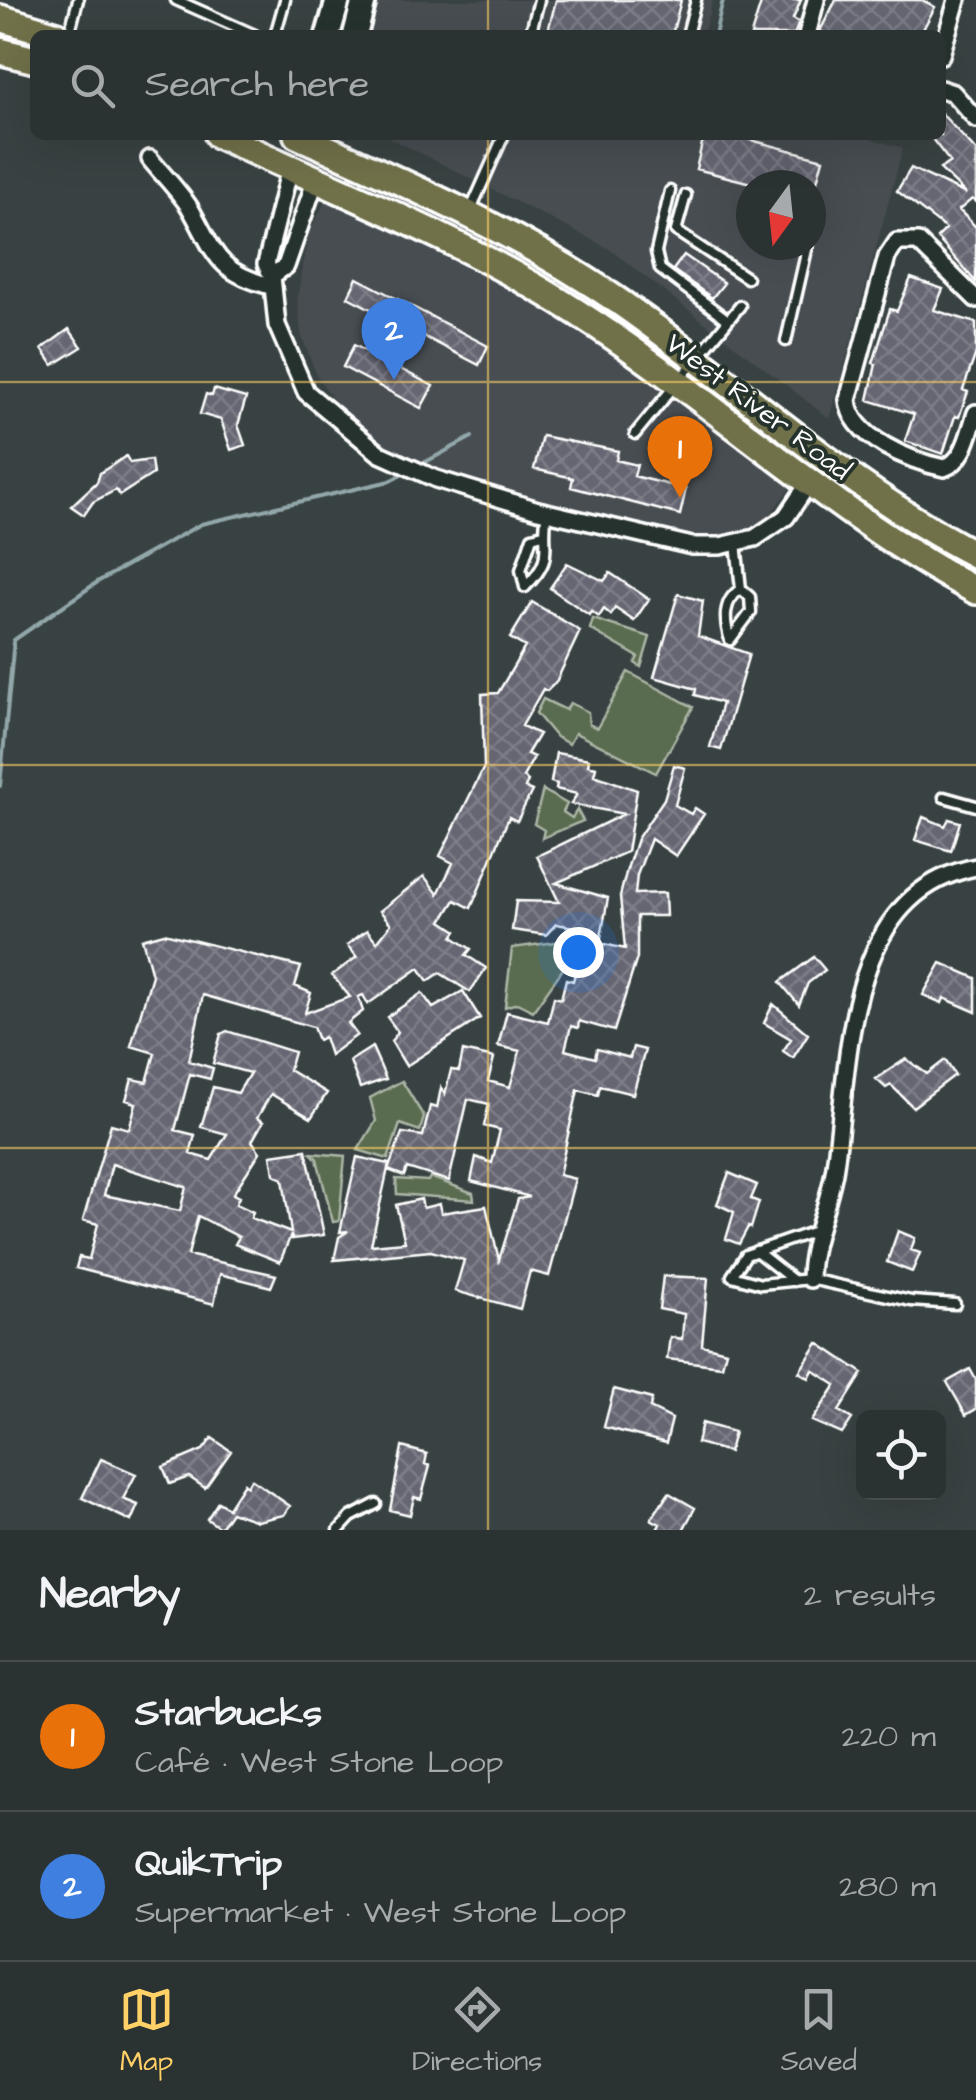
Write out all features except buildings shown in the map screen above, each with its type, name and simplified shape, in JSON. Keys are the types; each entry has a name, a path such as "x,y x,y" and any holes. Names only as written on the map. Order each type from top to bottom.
{"main road":[{"path":"329,30 338,0"},
{"path":"356,30 364,0"},
{"path":"0,18 40,30"},
{"path":"0,51 30,59"},
{"name":"West River Road","path":"229,140 505,269 578,312 809,484 904,550 976,591"},
{"path":"290,168 298,140"},
{"path":"316,180 326,141"},
{"name":"West River Road","path":"326,141 509,234 607,294 858,481 976,555"}],"street":[{"path":"808,30 816,0"},
{"path":"946,38 957,0"},
{"path":"946,91 953,93 976,119"},
{"path":"150,159 189,207 218,261 238,277 271,281"},
{"path":"290,168 266,264 277,325 306,392 344,428 380,454 436,479 547,512 692,546 755,538 786,516 809,484"},
{"path":"271,281 286,266 316,180"},
{"path":"976,299 918,242 897,242 887,257 848,400 849,412 861,431 944,468 955,464 961,455 976,413"},
{"path":"802,1280 821,1229 835,1169 850,1020 868,964 894,918 922,890 976,867"}],"lane":[{"path":"70,30 78,0"},
{"path":"176,0 244,30"},
{"path":"276,30 285,0"},
{"path":"531,30 539,0"},
{"path":"688,30 696,0"},
{"path":"468,213 502,140"},
{"path":"670,191 656,252 660,269 728,320"},
{"path":"686,195 676,231 747,278"},
{"path":"786,340 805,260"},
{"path":"635,434 740,306"},
{"path":"543,534 532,537 525,550 525,587 541,572 548,556 543,534 547,512"},
{"path":"736,542 741,589 750,597 751,612 730,640 724,623 727,606 741,589"},
{"path":"944,797 976,806"},
{"path":"821,1229 746,1254 732,1276 761,1284 802,1280 910,1301 955,1304"},
{"path":"756,1251 802,1280"},
{"path":"339,1530 351,1517 376,1504"}],"shaded area":[{"path":"379,0 713,0 704,30 371,30"},
{"path":"394,140 875,140 903,148 830,419 608,248"},
{"path":"327,198 449,252 546,306 792,486 767,518 742,532 708,538 663,531 470,481 374,443 341,411 316,374 301,334 297,298 309,233"}],"green space":[{"path":"593,619 650,637 641,667 635,663 638,657 590,629"},
{"path":"628,672 693,707 656,773 575,733 569,744 556,737 536,713 543,699 566,710 570,703 588,712 589,724 597,728"},
{"path":"543,790 567,804 563,812 572,818 577,810 583,821 542,838 544,830 534,824"},
{"path":"585,938 533,1011 517,1003 505,1007 512,948"},
{"path":"402,1081 424,1117 420,1131 400,1124 388,1159 358,1150 376,1121 370,1098"},
{"path":"311,1153 345,1156 339,1221 333,1222 317,1159"},
{"path":"430,1177 473,1193 474,1200 397,1194 396,1179 428,1181"}],"waterway":[{"path":"716,30 723,0"},
{"path":"420,465 472,437"},
{"path":"0,786 14,640 99,581 201,524 390,481 407,472"}],"place":[{"name":"QuikTrip","path":"394,380"},
{"name":"Starbucks","path":"680,498"}]}
